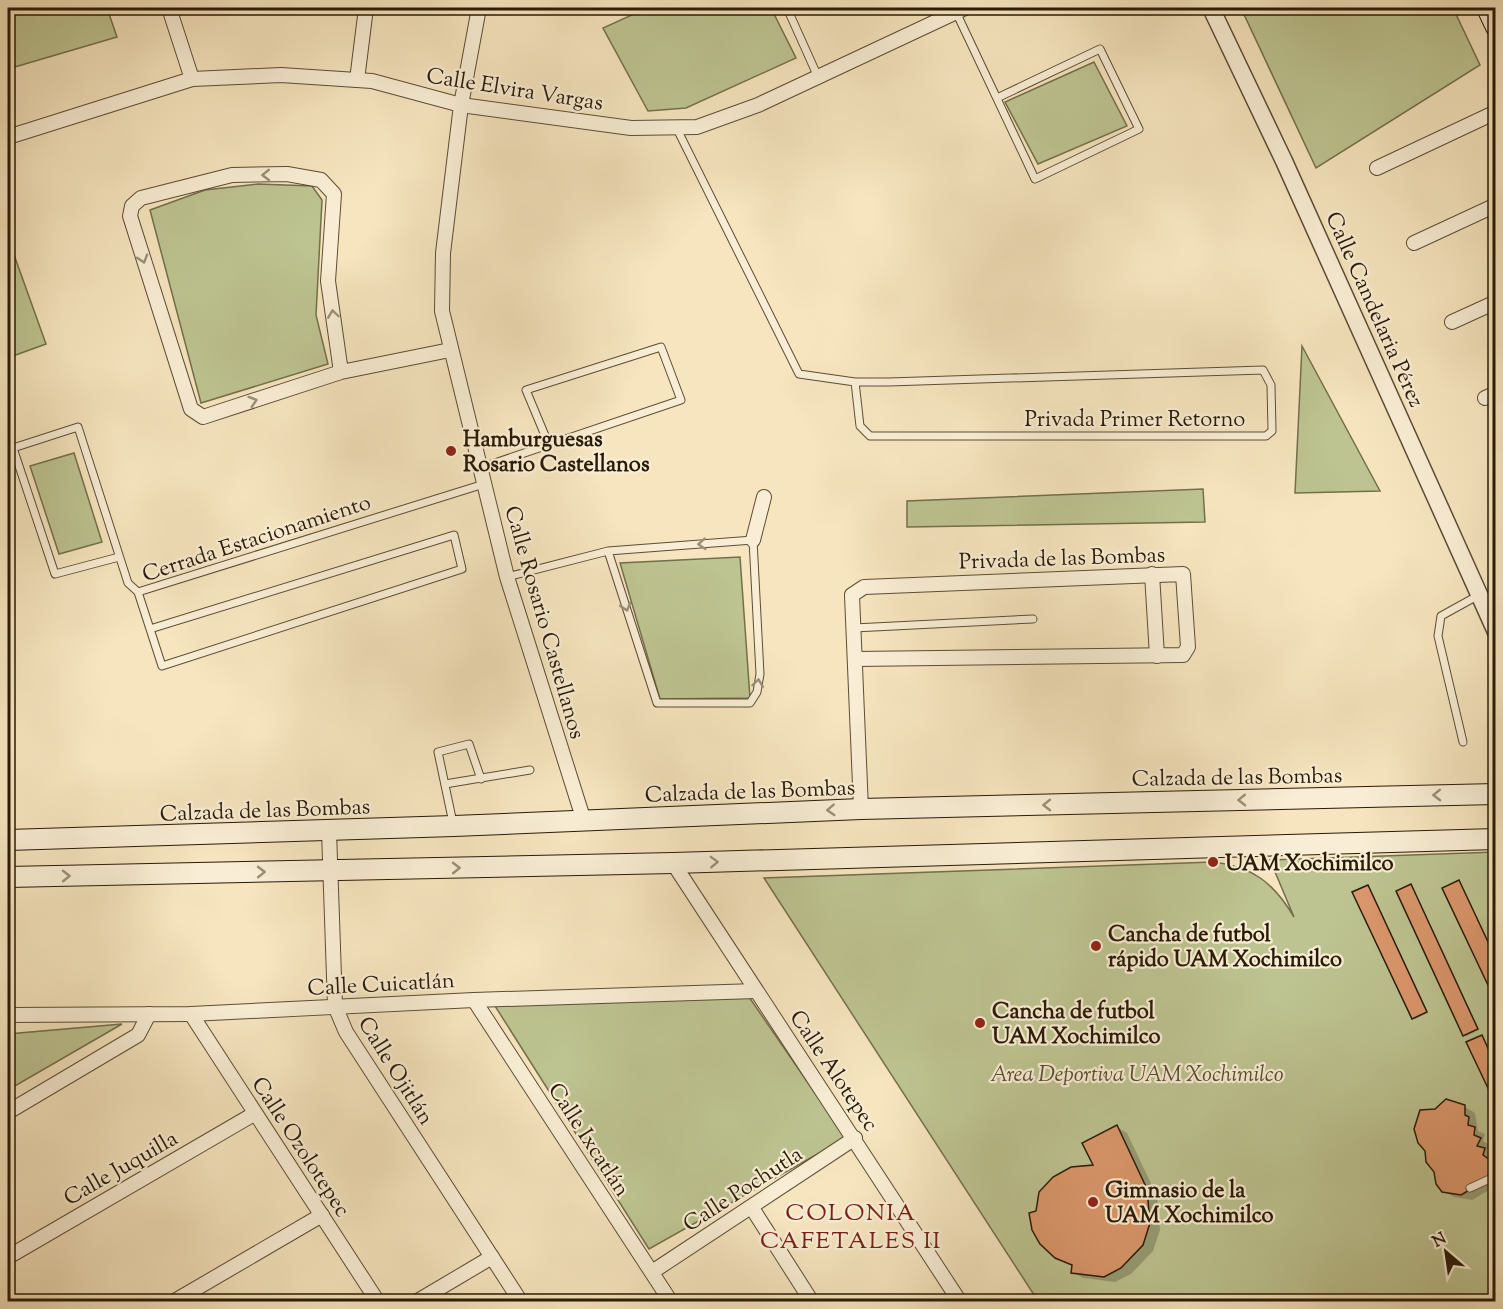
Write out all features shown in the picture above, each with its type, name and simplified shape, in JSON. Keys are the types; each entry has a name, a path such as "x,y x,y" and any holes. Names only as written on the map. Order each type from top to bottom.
{"main road":[{"path":"1487,8 1496,27"},
{"name":"Calzada de las Bombas","path":"8,840 329,831 861,809 1496,794"},
{"path":"8,877 672,863 1496,839"}],"street":[{"path":"169,8 192,79"},
{"path":"357,80 366,8"},
{"name":"Calle Rosario Castellanos","path":"479,8 461,105 443,253 442,310 507,578 584,821"},
{"name":"Calle Candelaria Pérez","path":"1211,8 1299,194 1496,632"},
{"name":"Calle Elvira Vargas","path":"8,137 192,79 281,75 372,81 461,105 631,128 697,127 758,105 960,10"},
{"path":"1377,168 1496,112"},
{"path":"341,372 328,281 334,194 321,180 287,174 231,175 141,198 132,206 130,216 191,409 197,415 203,417 341,372 450,350"},
{"path":"1414,243 1496,205"},
{"path":"1452,322 1496,302"},
{"path":"753,540 764,496"},
{"path":"1152,574 1157,656"},
{"name":"Privada de las Bombas","path":"856,659 1183,655 1188,647 1185,581 1183,574 1152,574 864,587 852,595 861,809"},
{"name":"Calle Ojitlán","path":"329,831 335,1006 346,1032 521,1302"},
{"name":"Calle Alotepec","path":"672,863 855,1138 960,1302"},
{"name":"Calle Cuicatlán","path":"8,1015 191,1014 474,1000 756,991"},
{"name":"Calle Ixcatlán","path":"474,1000 671,1302"},
{"path":"8,1112 138,1035 149,1014"},
{"name":"Calle Ozolotepec","path":"191,1014 378,1302"},
{"name":"Calle Juquilla","path":"8,1257 254,1114"},
{"name":"Calle Pochutla","path":"651,1272 752,1208 855,1138"},
{"path":"752,1208 813,1302"},
{"path":"172,1302 322,1215"},
{"path":"416,1302 492,1257"}],"lane":[{"path":"787,8 818,77"},
{"path":"960,10 997,98 1035,179 1139,129 1100,49 997,98"},
{"name":"Privada Primer Retorno","path":"676,127 799,374 855,382 1263,370 1271,385 1272,430 1266,436 870,436 860,426 855,382"},
{"path":"480,468 549,445 681,399 661,347 526,390 549,445"},
{"path":"119,557 55,574 13,447 78,427 128,583 138,592"},
{"name":"Cerrada Estacionamiento","path":"150,629 454,535 462,569 162,666 150,629 138,592 484,484"},
{"path":"507,578 608,551 753,540 760,674 758,692 750,703 657,703 608,551"},
{"path":"1463,742 1438,636 1441,616 1479,595"},
{"path":"854,628 1033,619"},
{"path":"454,826 438,752 469,744 481,779"},
{"path":"445,784 530,770"},
{"path":"1470,1188 1496,1176"}],"green space":[{"path":"8,8 107,8 117,37 8,69"},
{"path":"647,8 771,8 796,58 686,108 648,111 603,28"},
{"path":"1241,8 1453,8 1480,65 1316,168"},
{"path":"1094,62 1127,126 1038,164 1005,102"},
{"path":"258,184 312,186 322,200 316,315 328,364 201,403 150,210 205,190"},
{"path":"8,238 46,344 13,356 8,339"},
{"path":"1302,346 1380,491 1295,493"},
{"path":"74,453 102,542 59,554 30,466"},
{"path":"1203,489 1205,522 907,527 907,501"},
{"path":"740,557 750,698 660,699 620,563"},
{"name":"Area Deportiva UAM Xochimilco","path":"1495,852 1495,1301 1038,1301 764,878 1213,862 1239,868 1261,878 1278,895 1294,917 1270,860"},
{"path":"749,997 846,1138 649,1249 495,1006"},
{"path":"122,1024 8,1090 8,1034"}],"building":[{"path":"1459,880 1496,959 1496,1002 1442,888"},
{"path":"1411,884 1478,1029 1463,1036 1396,891"},
{"path":"1368,885 1427,1012 1412,1019 1352,892"},
{"path":"1482,1035 1496,1066 1496,1105 1466,1042"},
{"path":"1446,1099 1465,1105 1465,1115 1469,1117 1468,1125 1475,1127 1474,1135 1481,1138 1477,1146 1485,1148 1483,1155 1496,1164 1485,1181 1461,1195 1442,1192 1436,1184 1434,1172 1426,1162 1425,1151 1418,1143 1414,1129 1420,1110 1435,1109"},
{"name":"Gimnasio de la UAM Xochimilco","path":"1117,1125 1147,1189 1150,1223 1143,1245 1121,1268 1104,1277 1071,1273 1072,1265 1055,1258 1040,1244 1032,1230 1029,1213 1036,1211 1039,1192 1053,1177 1071,1167 1093,1165 1082,1143"},
{"path":"1492,1292 1496,1302 1476,1302"},
{"path":"1461,1294 1465,1302 1448,1302"}],"place":[{"name":"Hamburguesas Rosario Castellanos","path":"451,451"},
{"name":"UAM Xochimilco","path":"1213,862"},
{"name":"Cancha de futbol rápido UAM Xochimilco","path":"1096,946"},
{"name":"Cancha de futbol UAM Xochimilco","path":"980,1023"},
{"name":"Gimnasio de la UAM Xochimilco","path":"1093,1202"}],"district":[{"name":"COLONIA CAFETALES II","path":"851,1226"}]}
